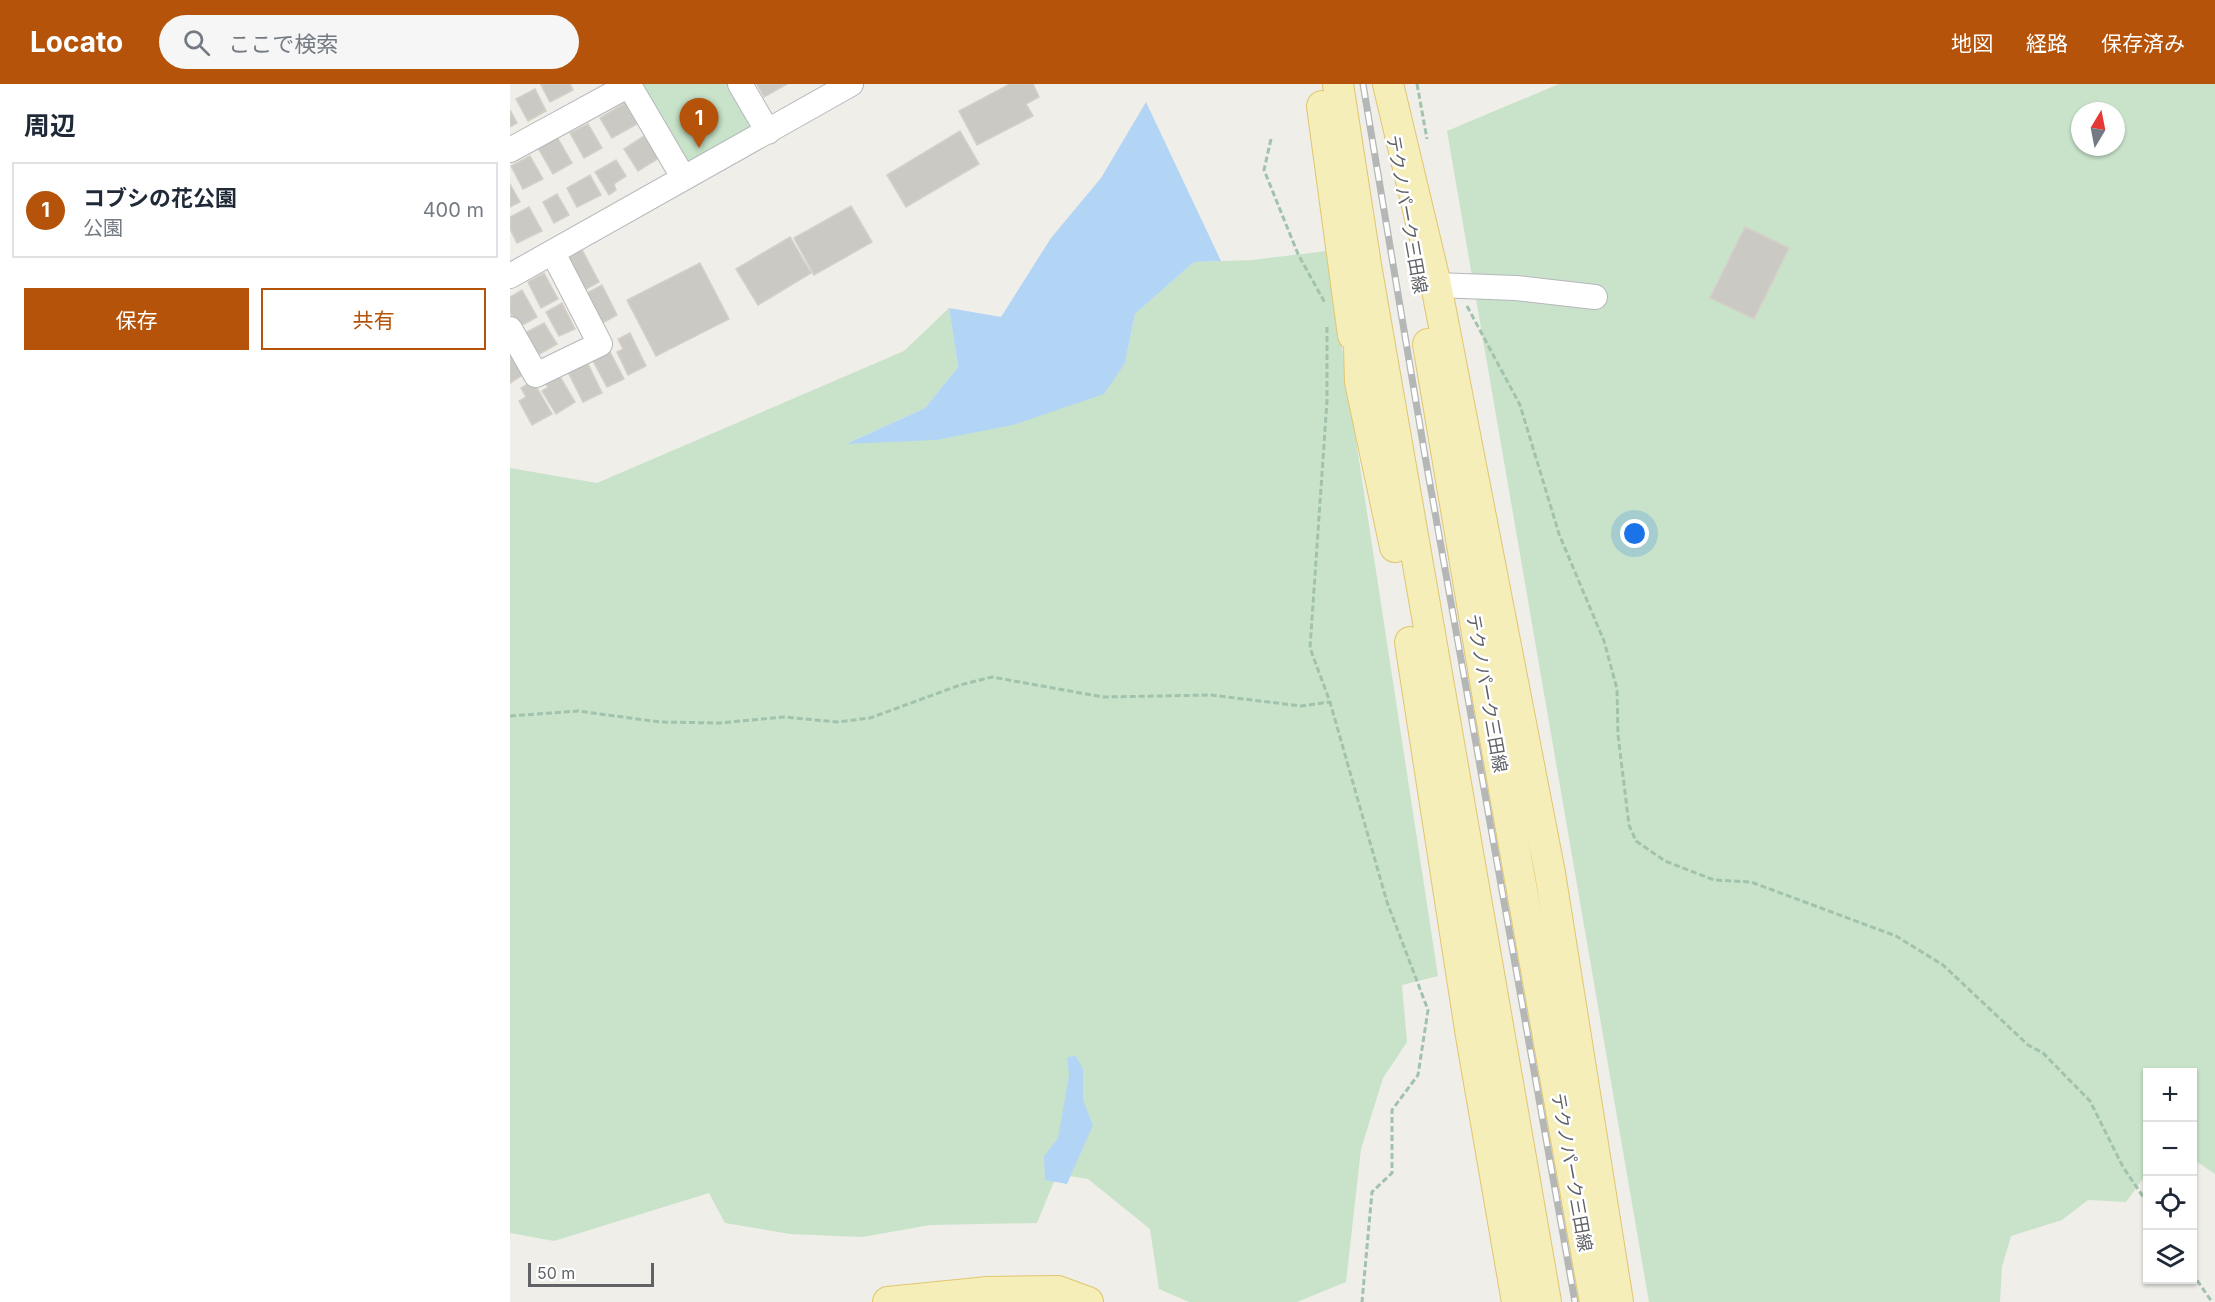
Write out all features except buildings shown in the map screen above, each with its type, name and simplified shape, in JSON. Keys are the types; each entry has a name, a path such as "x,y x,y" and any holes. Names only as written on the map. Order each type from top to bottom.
{"main road":[{"path":"1319,84 1337,304 1360,382 1397,557 1472,1036 1517,1302"},
{"path":"1338,84 1366,265 1546,1302"},
{"path":"1386,84 1442,281"},
{"name":"テクノパーク三田線","path":"1386,84 1491,716 1595,1302"},
{"path":"1406,84 1550,873 1618,1302"},
{"path":"1360,382 1358,306 1366,265"},
{"path":"888,1302 988,1292 1058,1291 1088,1302"}],"street":[{"path":"740,84 768,132"},
{"path":"510,276 851,84"},
{"path":"510,150 629,86 683,177"},
{"path":"510,328 536,375 600,344 553,253"},
{"path":"1442,281 1595,297"}],"path":[{"path":"1271,139 1264,170 1298,254 1337,304 1327,401 1310,648 1330,702 1388,902 1428,1010 1418,1075 1392,1110 1392,1173 1372,1192 1362,1302"},
{"path":"1442,281 1520,405 1560,534 1604,641 1617,689 1618,735 1629,825 1636,840 1665,861 1714,880 1750,882 1848,916 1896,936 1943,965 2028,1045 2043,1053 2090,1101 2123,1167 2143,1197"},
{"path":"510,716 578,711 660,722 719,723 784,717 837,722 870,718 960,685 992,677 1103,697 1211,695 1301,706 1330,702"},
{"path":"2197,1279 2212,1302"}],"green space":[{"path":"636,84 738,84 763,125 686,170"},
{"path":"1559,84 2215,84 2215,1174 2197,1162 2197,1068 2143,1068 2143,1179 2126,1202 2088,1200 2062,1220 2011,1236 2002,1267 2000,1302 1649,1302 1447,131"},
{"path":"1327,251 1438,976 1402,985 1407,1042 1383,1078 1361,1149 1346,1282 1297,1302 1189,1302 1159,1289 1150,1229 1088,1179 1057,1174 1037,1223 930,1225 862,1237 790,1234 725,1223 709,1193 554,1241 510,1233 510,468 597,483 904,351 949,308 958,367 925,408 848,443 1125,363 1135,314 1194,262 1252,260"}],"water":[{"path":"1146,102 1221,261 1194,262 1135,314 1125,363 1104,394 1013,425 936,440 846,444 925,408 958,367 949,308 1001,317 1051,238 1101,178"},
{"path":"1076,1056 1083,1069 1083,1100 1093,1125 1067,1184 1045,1180 1044,1156 1058,1138 1069,1075 1067,1057"}],"railway":[{"path":"1363,84 1425,456 1575,1302"}],"place":[{"name":"コブシの花公園","path":"699,148"}]}
